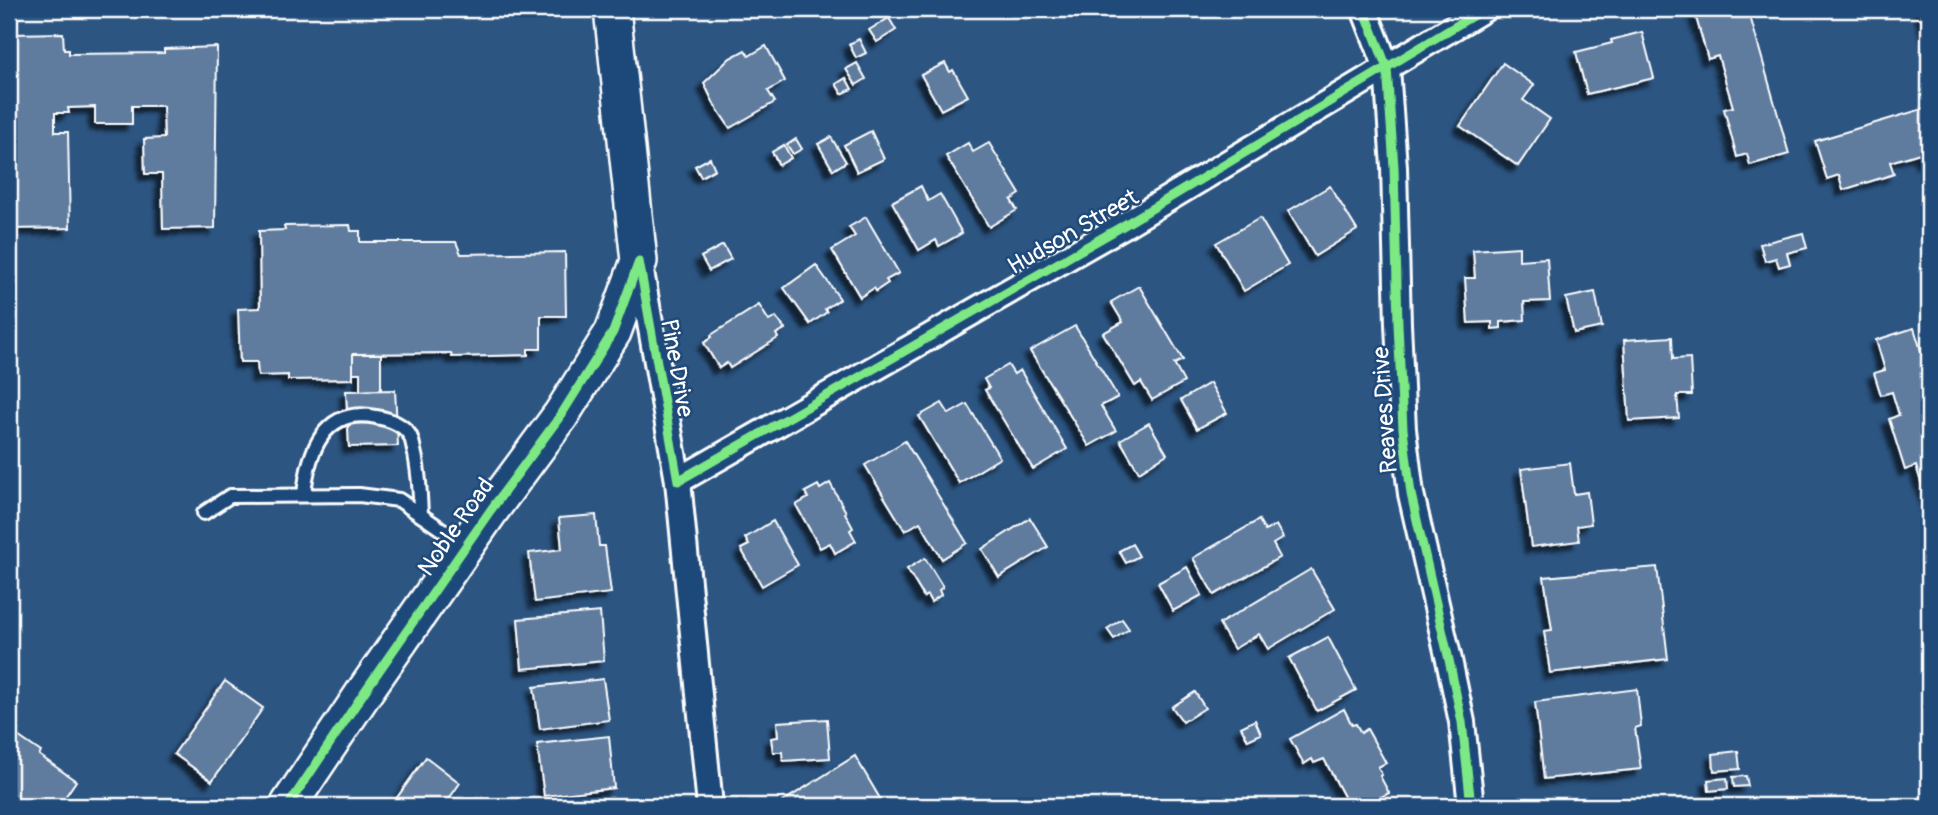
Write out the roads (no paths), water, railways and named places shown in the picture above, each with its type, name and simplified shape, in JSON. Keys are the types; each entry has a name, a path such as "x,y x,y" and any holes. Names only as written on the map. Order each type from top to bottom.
{"street":[{"name":"Pine Drive","path":"612,9 639,261 678,481 710,806"},
{"name":"Reaves Drive","path":"1364,9 1387,68 1394,167 1398,324 1410,494 1462,722 1471,806"},
{"name":"Hudson Street","path":"678,481 1121,227 1484,9"},
{"name":"Noble Road","path":"288,806 365,691 561,415 613,332 639,261"}],"lane":[{"path":"304,495 306,473 316,442 337,420 362,414 390,419 410,435 419,470 421,515"},
{"path":"204,513 230,496 359,495 399,500 467,546"}]}
